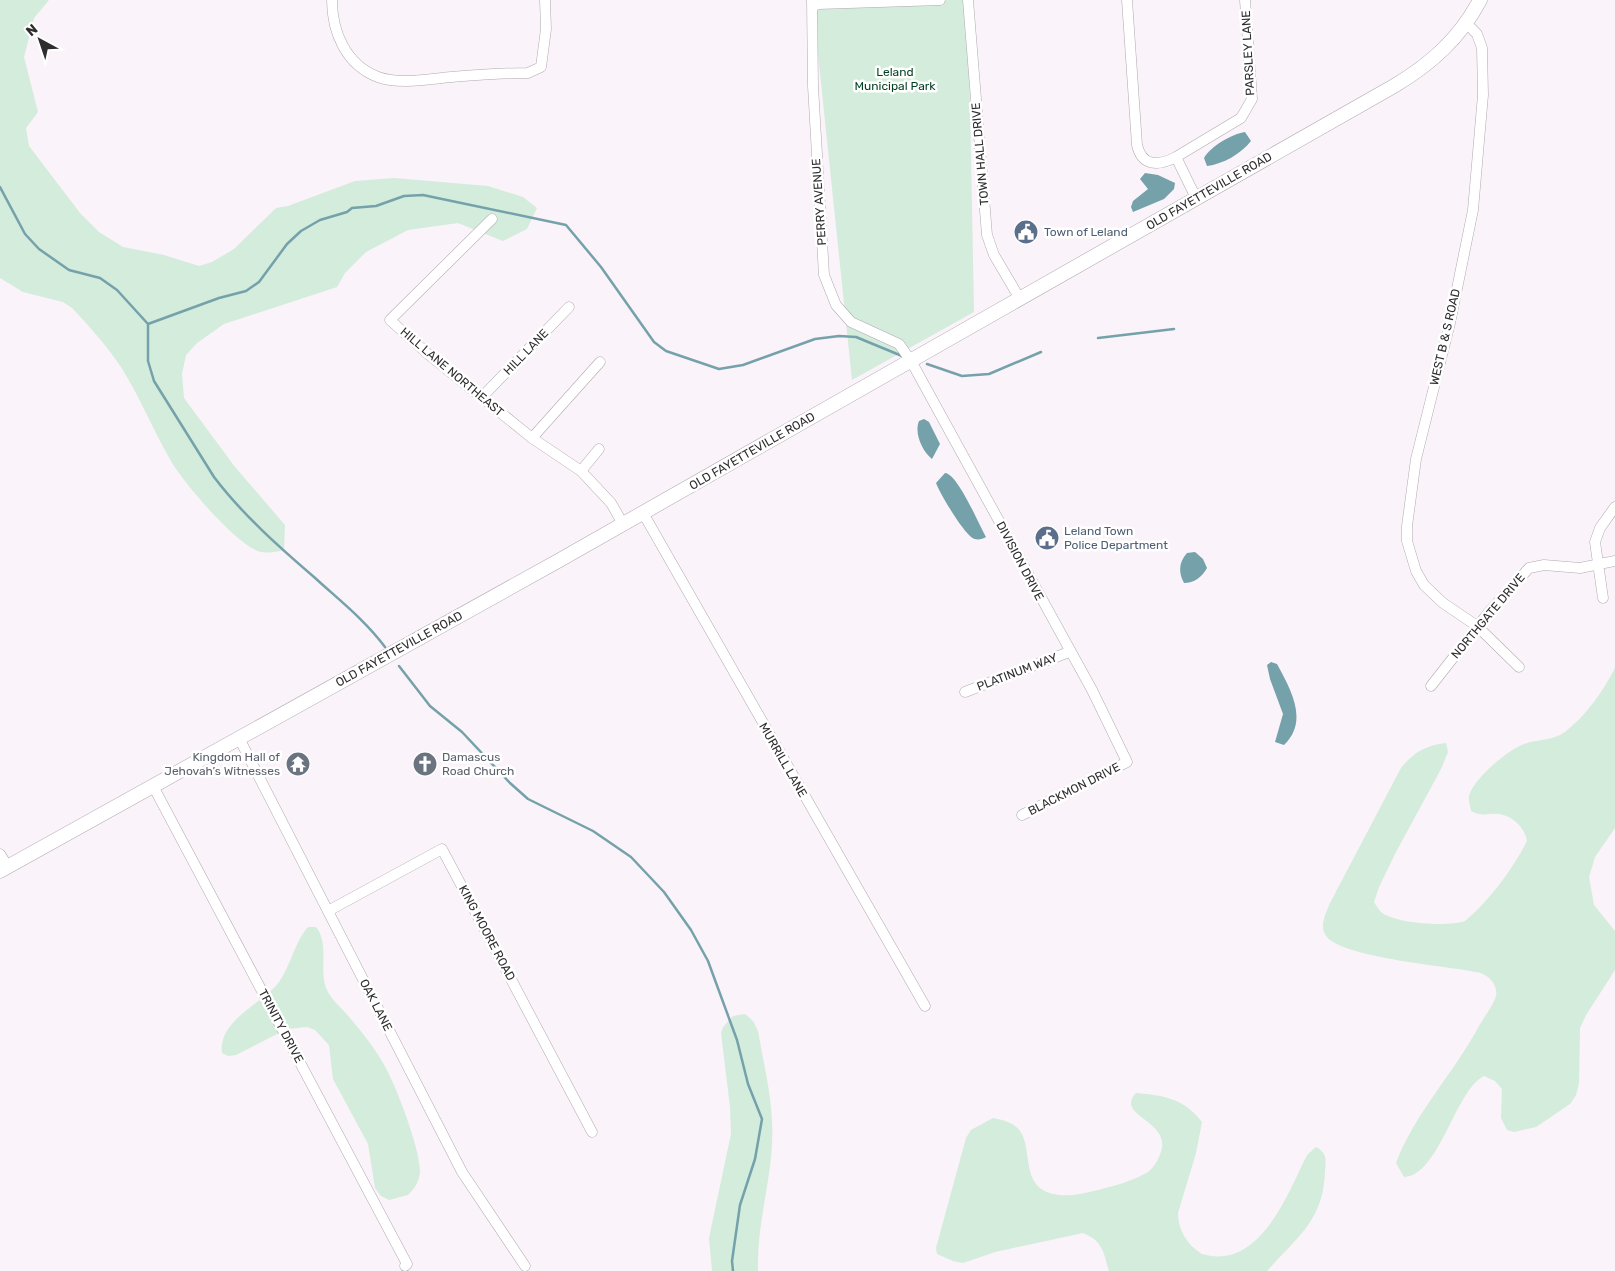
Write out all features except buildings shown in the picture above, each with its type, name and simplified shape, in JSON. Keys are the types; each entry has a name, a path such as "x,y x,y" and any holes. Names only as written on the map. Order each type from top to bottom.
{"street":[{"path":"332,0 336,32 341,45 360,67 378,77 407,80 528,72 541,67 546,29 545,0"},
{"path":"812,3 940,0"},
{"name":"TOWN HALL DRIVE","path":"968,0 987,235 994,255 1020,299"},
{"name":"PARSLEY LANE","path":"1127,0 1138,153 1143,159 1153,164 1168,162 1241,118 1249,107 1252,99 1245,0"},
{"name":"OLD FAYETTEVILLE ROAD","path":"4,869 624,524 1408,77 1442,52 1466,24 1480,0"},
{"name":"PERRY AVENUE","path":"812,3 813,86 824,275 836,305 851,322 899,344 911,361"},
{"name":"WEST B & S ROAD","path":"1466,24 1477,34 1482,48 1483,95 1473,210 1450,324 1416,459 1407,526 1407,541 1416,571 1424,584 1443,603 1477,626 1519,667"},
{"path":"1176,157 1196,198"},
{"name":"HILL LANE NORTHEAST","path":"492,219 390,320 428,354 532,438 581,471"},
{"name":"HILL LANE","path":"482,397 569,307"},
{"name":"DIVISION DRIVE","path":"911,361 1069,652 1092,690 1127,762"},
{"path":"532,438 600,362"},
{"path":"599,449 581,471 611,503 624,524"},
{"path":"1603,598 1595,551 1597,533 1615,507"},
{"name":"MURRILL LANE","path":"643,513 924,1006"},
{"name":"NORTHGATE DRIVE","path":"1430,686 1477,626 1530,568 1544,565 1570,568 1597,566 1615,561"},
{"name":"PLATINUM WAY","path":"965,692 1069,652"},
{"name":"OAK LANE","path":"239,738 462,1172 525,1266"},
{"name":"BLACKMON DRIVE","path":"1022,815 1127,762"},
{"name":"TRINITY DRIVE","path":"153,786 407,1264 405,1266"},
{"name":"KING MOORE ROAD","path":"328,911 442,849 592,1132"},
{"path":"0,854 4,869"}],"green space":[{"path":"0,0 49,0 34,18 24,57 38,112 26,128 29,146 80,213 99,232 123,247 164,255 199,266 212,262 234,249 276,208 288,206 355,181 394,178 488,186 523,197 537,208 527,229 503,241 458,223 408,230 366,252 345,273 337,287 224,324 197,343 186,355 182,374 184,398 235,467 285,525 284,550 261,552 251,548 212,513 177,471 121,367 98,336 72,308 63,302 23,292 0,278"},
{"name":"Leland Municipal Park","path":"968,0 974,312 852,380 813,6"},
{"path":"1615,668 1615,828 1595,857 1589,877 1594,905 1615,931 1615,970 1586,1015 1580,1028 1579,1083 1576,1095 1570,1104 1536,1127 1514,1132 1507,1130 1501,1118 1502,1089 1495,1081 1484,1076 1474,1084 1464,1097 1428,1162 1417,1173 1404,1177 1396,1163 1404,1145 1413,1127 1491,1008 1496,996 1496,988 1490,979 1481,973 1374,956 1336,944 1326,936 1323,928 1330,903 1401,768 1420,751 1446,743 1448,752 1441,769 1396,852 1374,902 1381,912 1388,916 1410,922 1447,924 1465,921 1500,884 1527,841 1518,823 1509,817 1499,814 1478,814 1471,811 1469,796 1472,789 1492,766 1517,747 1560,735 1573,726 1593,703"},
{"path":"308,927 316,927 320,934 323,949 323,975 329,994 376,1051 388,1072 400,1100 412,1133 420,1172 415,1187 408,1195 389,1200 381,1196 375,1188 368,1144 333,1079 329,1045 315,1030 307,1027 287,1029 236,1055 228,1056 222,1053 222,1042 232,1024 280,981 299,941"},
{"path":"745,1014 753,1021 758,1031 772,1122 771,1159 760,1234 758,1271 712,1271 709,1238 731,1134 730,1107 721,1033 723,1027 733,1016"},
{"path":"1136,1093 1164,1097 1181,1103 1202,1122 1196,1153 1178,1213 1178,1219 1188,1242 1202,1254 1222,1256 1240,1251 1256,1240 1281,1208 1307,1155 1316,1147 1324,1154 1323,1187 1320,1202 1314,1215 1299,1237 1267,1271 1109,1271 1104,1253 1098,1243 1083,1233 995,1252 963,1263 937,1254 936,1248 966,1138 971,1130 993,1118 1013,1125 1022,1134 1030,1171 1034,1181 1040,1188 1047,1192 1065,1195 1085,1193 1135,1178 1148,1172 1155,1165 1162,1145 1160,1135 1154,1127 1132,1108 1131,1101"}],"water":[{"path":"1245,132 1251,141 1242,150 1225,161 1207,166 1204,158 1212,149 1228,138"},
{"path":"1145,173 1158,175 1175,183 1174,189 1164,199 1133,212 1131,207 1133,201 1148,189 1140,179"},
{"path":"924,419 929,422 940,444 932,459 922,447 918,436 919,421"},
{"path":"945,473 956,482 962,491 986,537 975,539 971,537 953,514 936,483"},
{"path":"1195,552 1203,559 1207,568 1197,579 1184,583 1180,571 1181,564 1187,553"},
{"path":"1271,662 1277,664 1288,684 1295,705 1295,726 1291,736 1284,745 1275,742 1283,714 1270,679 1267,665"}],"waterway":[{"path":"0,187 25,234 39,249 69,270 100,278 117,290 148,324 148,361 154,381 214,477 261,530 351,610 369,627 385,647"},
{"path":"148,324 219,298 246,291 259,282 287,244 301,231 320,220 347,212 352,208 376,206 404,196 423,195 566,225 601,267 654,342 666,351 719,369 743,365 815,339 839,336 856,337 902,356"},
{"path":"1098,338 1174,329"},
{"path":"927,364 962,376 989,374 1041,352"},
{"path":"399,666 430,706 462,732 510,783 528,799 593,831 631,857 664,892 691,930 708,961 737,1040 748,1084 762,1119 755,1159 740,1205 732,1261 733,1271"}],"place":[{"name":"Town of Leland","path":"1026,232"},
{"name":"Leland Town Police Department","path":"1047,538"},
{"name":"Kingdom Hall of Jehovah’s Witnesses","path":"298,764"},
{"name":"Damascus Road Church","path":"425,764"}]}
